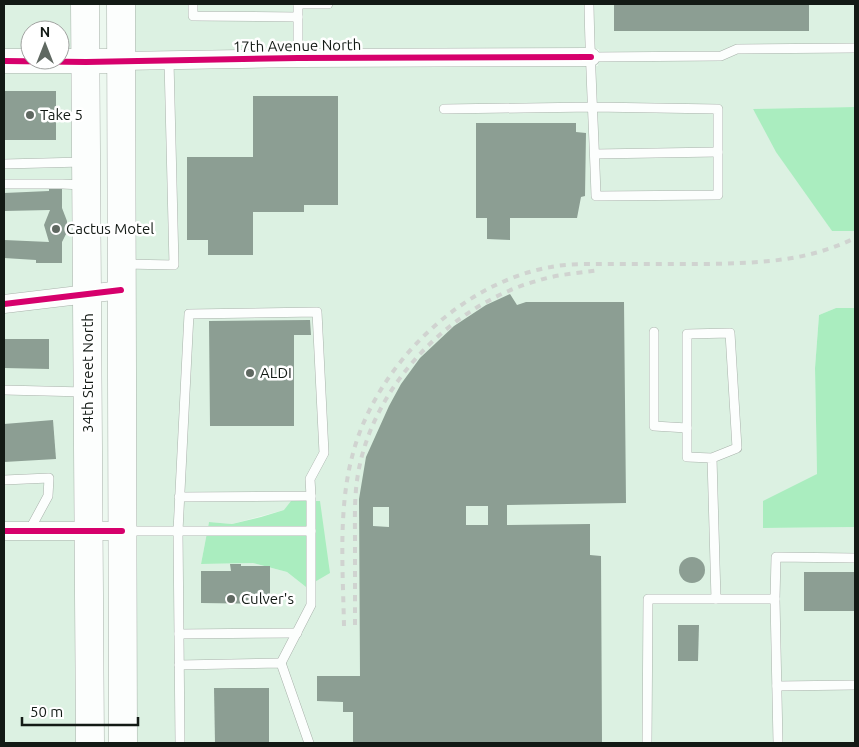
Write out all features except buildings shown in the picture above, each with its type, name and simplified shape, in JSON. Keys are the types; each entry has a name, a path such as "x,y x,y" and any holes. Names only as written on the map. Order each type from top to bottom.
{"highway":[{"name":"34th Street North","path":"85,4 90,743"},
{"path":"121,4 123,743"}],"street":[{"name":"17th Avenue North","path":"4,61 591,58"},
{"path":"4,304 88,294 121,277"},
{"path":"4,531 122,531"}],"lane":[{"path":"193,4 193,16 298,17"},
{"path":"298,58 298,4 328,4"},
{"path":"444,109 593,107 718,109 718,195 596,196 595,154 593,107 591,58 589,4"},
{"path":"591,58 721,56 737,49 855,48"},
{"path":"121,277 174,265 169,60"},
{"path":"595,154 718,152"},
{"path":"4,164 86,174"},
{"path":"4,184 62,184 86,174"},
{"path":"180,743 178,531 188,314 317,312 324,453 310,479 311,605 281,663 309,743"},
{"path":"654,332 654,426 686,428"},
{"path":"730,333 737,448 712,458 686,457 686,334 730,333"},
{"path":"4,390 88,392"},
{"path":"712,458 716,599"},
{"path":"4,480 49,478 48,496 29,531"},
{"path":"179,497 310,496"},
{"path":"122,531 311,531"},
{"path":"778,743 776,557 855,558"},
{"path":"647,743 648,599 775,599"},
{"path":"179,634 297,633"},
{"path":"179,665 281,663"},
{"path":"777,686 855,685"}],"shaded area":[{"path":"4,4 77,4 77,53 70,53 70,20 20,20 20,52 4,52"},
{"path":"129,4 855,4 855,107 753,109 832,231 855,231 855,308 836,308 819,315 815,368 817,474 763,528 855,527 855,743 137,743 129,255 129,70 298,67 598,66 599,49 298,49 129,52","holes":["284,510 306,587 287,572 253,563 201,564 209,522 232,524"]},
{"path":"4,70 78,71 78,286 4,295"},
{"path":"855,107 855,231 832,231 776,152 753,109"},
{"path":"78,304 79,522 4,522 4,313"},
{"path":"836,308 855,308 855,527 763,528 763,501 817,474 815,368 819,315"},
{"path":"291,501 320,501 330,573 306,587 287,572 253,563 201,564 209,522 232,524 261,517 284,510"},
{"path":"4,540 79,540 80,743 4,743"}],"railway":[{"path":"344,626 342,541 345,498 352,457 363,424 379,392 400,362 425,335 453,311 484,291 517,276 556,266 580,264 763,262 800,257 837,246 855,238"},
{"path":"355,625 355,508 358,474 367,441 381,409 399,379 422,352 448,328 477,307 508,291 540,280 600,270"}],"cycle path":[{"path":"4,61 86,62 298,58 591,57"},
{"path":"4,304 121,290"},
{"path":"4,531 122,531"}],"place":[{"name":"Take 5","path":"30,115"},
{"name":"Cactus Motel","path":"56,229"},
{"name":"ALDI","path":"250,373"},
{"name":"Culver's","path":"231,599"}]}
